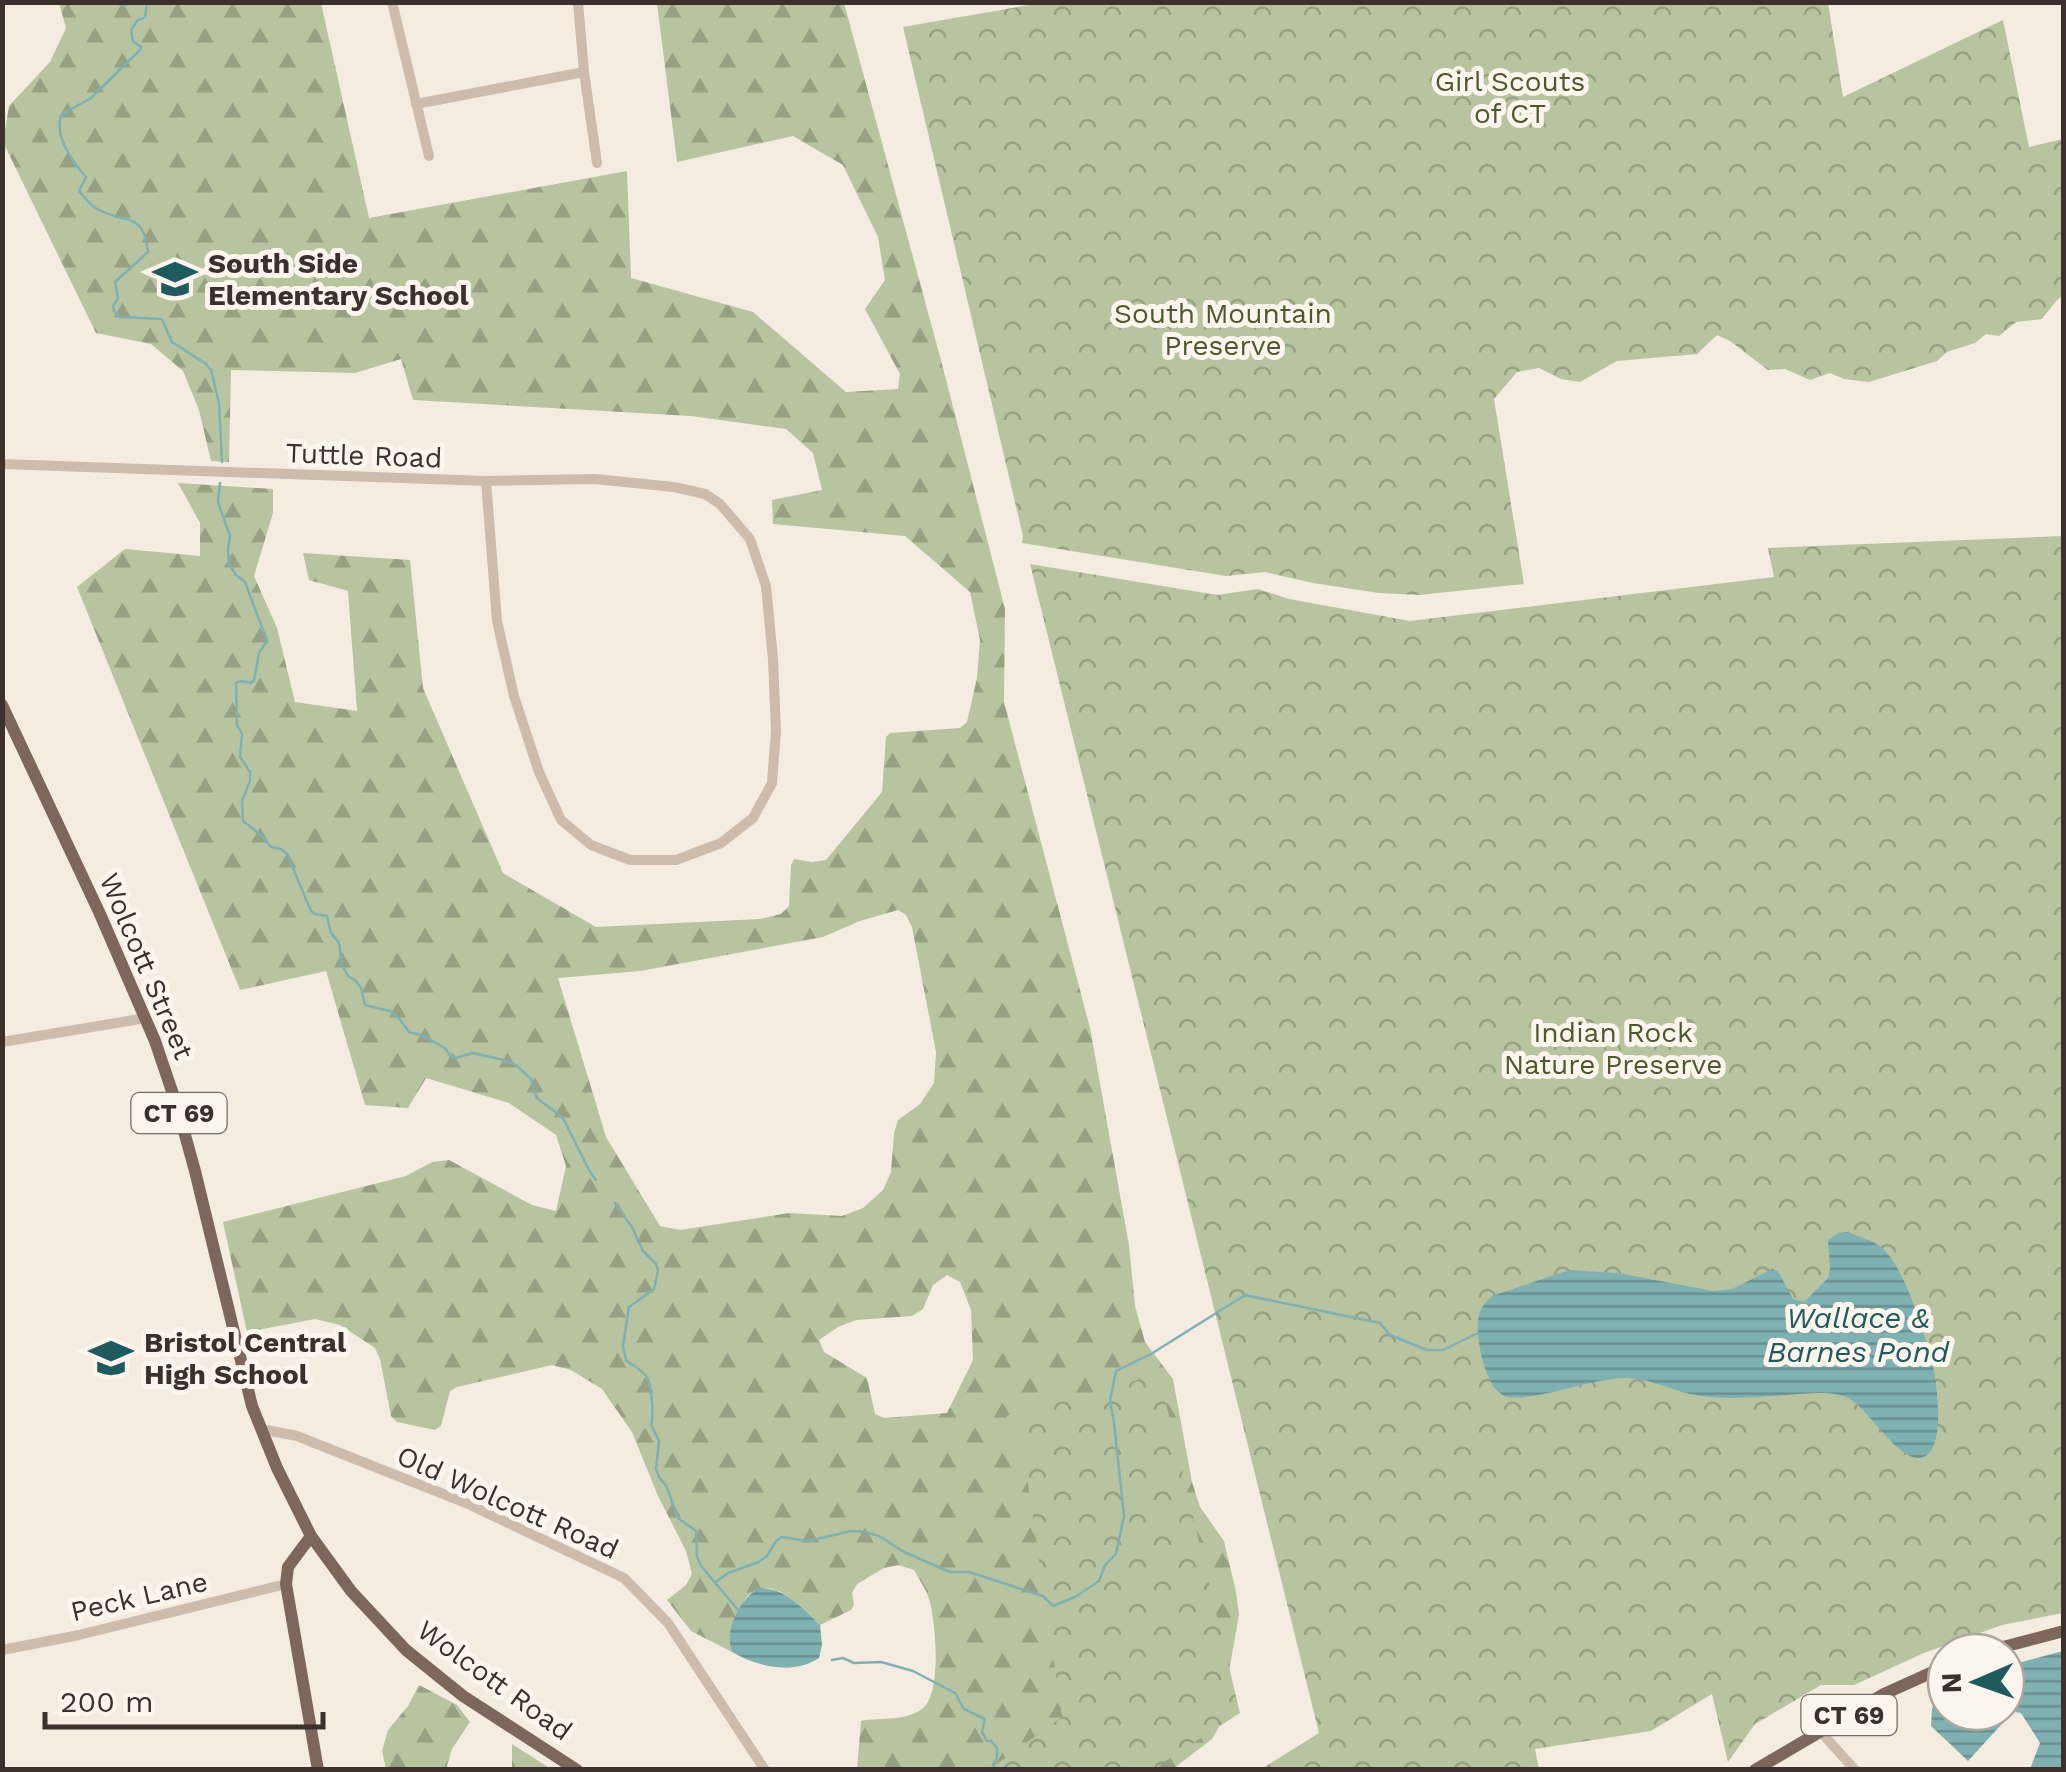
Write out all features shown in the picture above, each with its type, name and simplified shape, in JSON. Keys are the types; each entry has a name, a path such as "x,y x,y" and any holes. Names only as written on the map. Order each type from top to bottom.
{"main road":[{"name":"Wolcott Street","path":"2,705 146,1018 181,1119 245,1380 276,1468 311,1536"},
{"path":"311,1536 288,1567 286,1584 318,1770"},
{"name":"Wolcott Road","path":"311,1536 351,1591 406,1650 463,1696 577,1770"},
{"path":"2026,1641 2064,1631"},
{"name":"CT 69","path":"1755,1770 1884,1694 1926,1675"}],"street":[{"path":"392,2 429,156"},
{"path":"578,2 598,163"},
{"path":"416,104 584,72"},
{"name":"Tuttle Road","path":"2,464 486,481 595,480 674,487 705,494 720,504 750,539 766,586 773,658 776,731 772,783 753,818 721,843 676,860 630,860 591,845 561,820 539,772 514,696 497,621 486,481"},
{"path":"2,1042 146,1018"},
{"name":"Old Wolcott Road","path":"261,1429 297,1436 466,1503 624,1578 668,1623 765,1770"},
{"name":"Peck Lane","path":"2,1650 286,1584"},
{"path":"1822,1732 1855,1770"}],"green space":[{"name":"South Mountain Preserve","path":"1046,2 1828,3 1843,97 2003,20 2029,147 2063,139 2063,296 2042,319 2016,322 1999,336 1986,334 1975,343 1947,352 1937,361 1869,382 1830,373 1810,380 1785,369 1768,370 1717,335 1697,354 1617,361 1580,382 1561,379 1539,368 1517,372 1494,399 1524,584 1419,595 1379,593 1265,572 1226,576 1022,543 903,27"},
{"path":"59,3 321,3 369,218 627,171 631,278 753,312 846,392 898,389 900,374 865,309 885,280 878,237 843,165 793,136 677,162 657,3 844,3 1005,609 1004,702 1090,1028 1129,1245 1135,1306 1145,1342 1173,1379 1192,1482 1200,1507 1224,1541 1236,1592 1239,1615 1219,1727 1212,1739 1173,1769 857,1769 861,1721 916,1712 929,1700 933,1687 936,1656 932,1610 914,1570 898,1565 884,1568 857,1584 851,1610 820,1625 779,1591 769,1588 751,1593 732,1627 732,1652 691,1631 667,1600 686,1585 692,1574 686,1551 632,1432 602,1389 571,1370 552,1365 457,1387 450,1391 441,1426 435,1430 397,1422 391,1416 375,1348 340,1325 315,1319 247,1332 223,1222 406,1176 432,1162 449,1160 532,1205 556,1211 566,1166 556,1135 509,1103 426,1078 408,1108 365,1105 326,971 240,990 77,587 125,549 200,556 200,523 178,483 273,489 273,513 254,576 277,628 295,702 357,711 348,591 309,580 303,553 410,560 423,688 503,873 596,927 760,919 781,914 789,906 794,859 826,860 882,792 886,737 890,733 960,728 967,722 980,640 970,592 905,536 773,524 772,500 822,490 813,453 786,429 691,416 413,400 401,359 355,373 231,370 229,462 211,461 199,410 183,371 151,344 96,333 3,142 9,106 50,62 66,28","holes":["898,910 912,927 936,1052 934,1083 920,1104 898,1120 891,1172 883,1190 863,1208 842,1216 789,1213 680,1230 660,1226 606,1137 558,978 640,971 823,937","947,1275 960,1282 971,1310 973,1360 947,1413 884,1418 875,1414 867,1378 824,1352 819,1340 856,1320 912,1316 923,1309 933,1285"]},
{"name":"Indian Rock Nature Preserve","path":"2063,536 2063,1613 1982,1632 1926,1632 1926,1652 1854,1685 1821,1685 1755,1724 1728,1762 1712,1694 1651,1731 1535,1749 1539,1769 1261,1769 1319,1733 1030,564 1217,595 1258,589 1289,599 1410,621 1774,577 1768,548"},
{"path":"1159,1374 1240,1713 1153,1769 990,1769 1062,1717 1021,1436 1006,1416"},
{"path":"419,1685 457,1705 470,1722 452,1749 446,1769 386,1769 382,1751 388,1730"},
{"path":"512,1744 551,1769 512,1769"}],"water":[{"name":"Wallace & Barnes Pond","path":"1848,1232 1874,1243 1889,1256 1909,1292 1927,1343 1936,1383 1937,1432 1928,1454 1919,1458 1898,1448 1857,1404 1834,1394 1714,1397 1624,1378 1515,1398 1498,1391 1487,1372 1478,1324 1481,1309 1492,1296 1569,1270 1617,1273 1714,1291 1732,1289 1772,1269 1778,1271 1793,1299 1804,1302 1828,1278 1828,1240"},
{"path":"758,1588 784,1595 820,1625 819,1658 787,1668 753,1662 732,1652 730,1635 735,1617"},
{"path":"2063,1651 2063,1769 2030,1769 2040,1743 2026,1721 2026,1661"},
{"path":"1937,1732 1995,1732 1968,1761"}],"waterway":[{"path":"115,2 123,6 132,2"},
{"path":"147,2 145,17 131,30 140,50 91,98 61,115 60,132 70,156 86,177 79,191 89,203 107,214 131,220 142,229 148,252 115,282 118,298 114,311 120,317 162,319 172,342 211,370 219,403 222,462"},
{"path":"220,483 218,502 230,536 229,564 245,582 267,641 259,653 254,680 236,683 237,725 242,734 240,757 250,772 242,801 243,821 271,847 287,854 311,911 327,916 331,933 339,943 342,965 361,988 365,1005 390,1011 409,1032 446,1049 451,1057 472,1053 516,1065 531,1079 537,1098 563,1118 596,1180"},
{"path":"615,1203 658,1270 654,1289 629,1307 623,1346 626,1360 644,1374 650,1386 651,1425 659,1441 656,1469 678,1518 696,1531 701,1566 739,1611"},
{"path":"716,1582 728,1573 759,1562 782,1537 808,1541 851,1531 879,1536 950,1572 969,1572 1043,1596 1053,1606 1099,1581 1105,1565 1116,1554 1124,1516 1110,1400 1116,1371 1151,1354 1245,1295 1380,1323 1390,1335 1427,1350 1443,1350 1478,1333"},
{"path":"832,1660 881,1662 913,1671 955,1693 964,1709 985,1719 982,1732 997,1748 993,1765 996,1770"}],"place":[{"name":"South Side Elementary School","path":"175,279"},
{"name":"Bristol Central High School","path":"111,1358"}],"park label":[{"name":"Girl Scouts of CT","path":"1510,97"}]}
